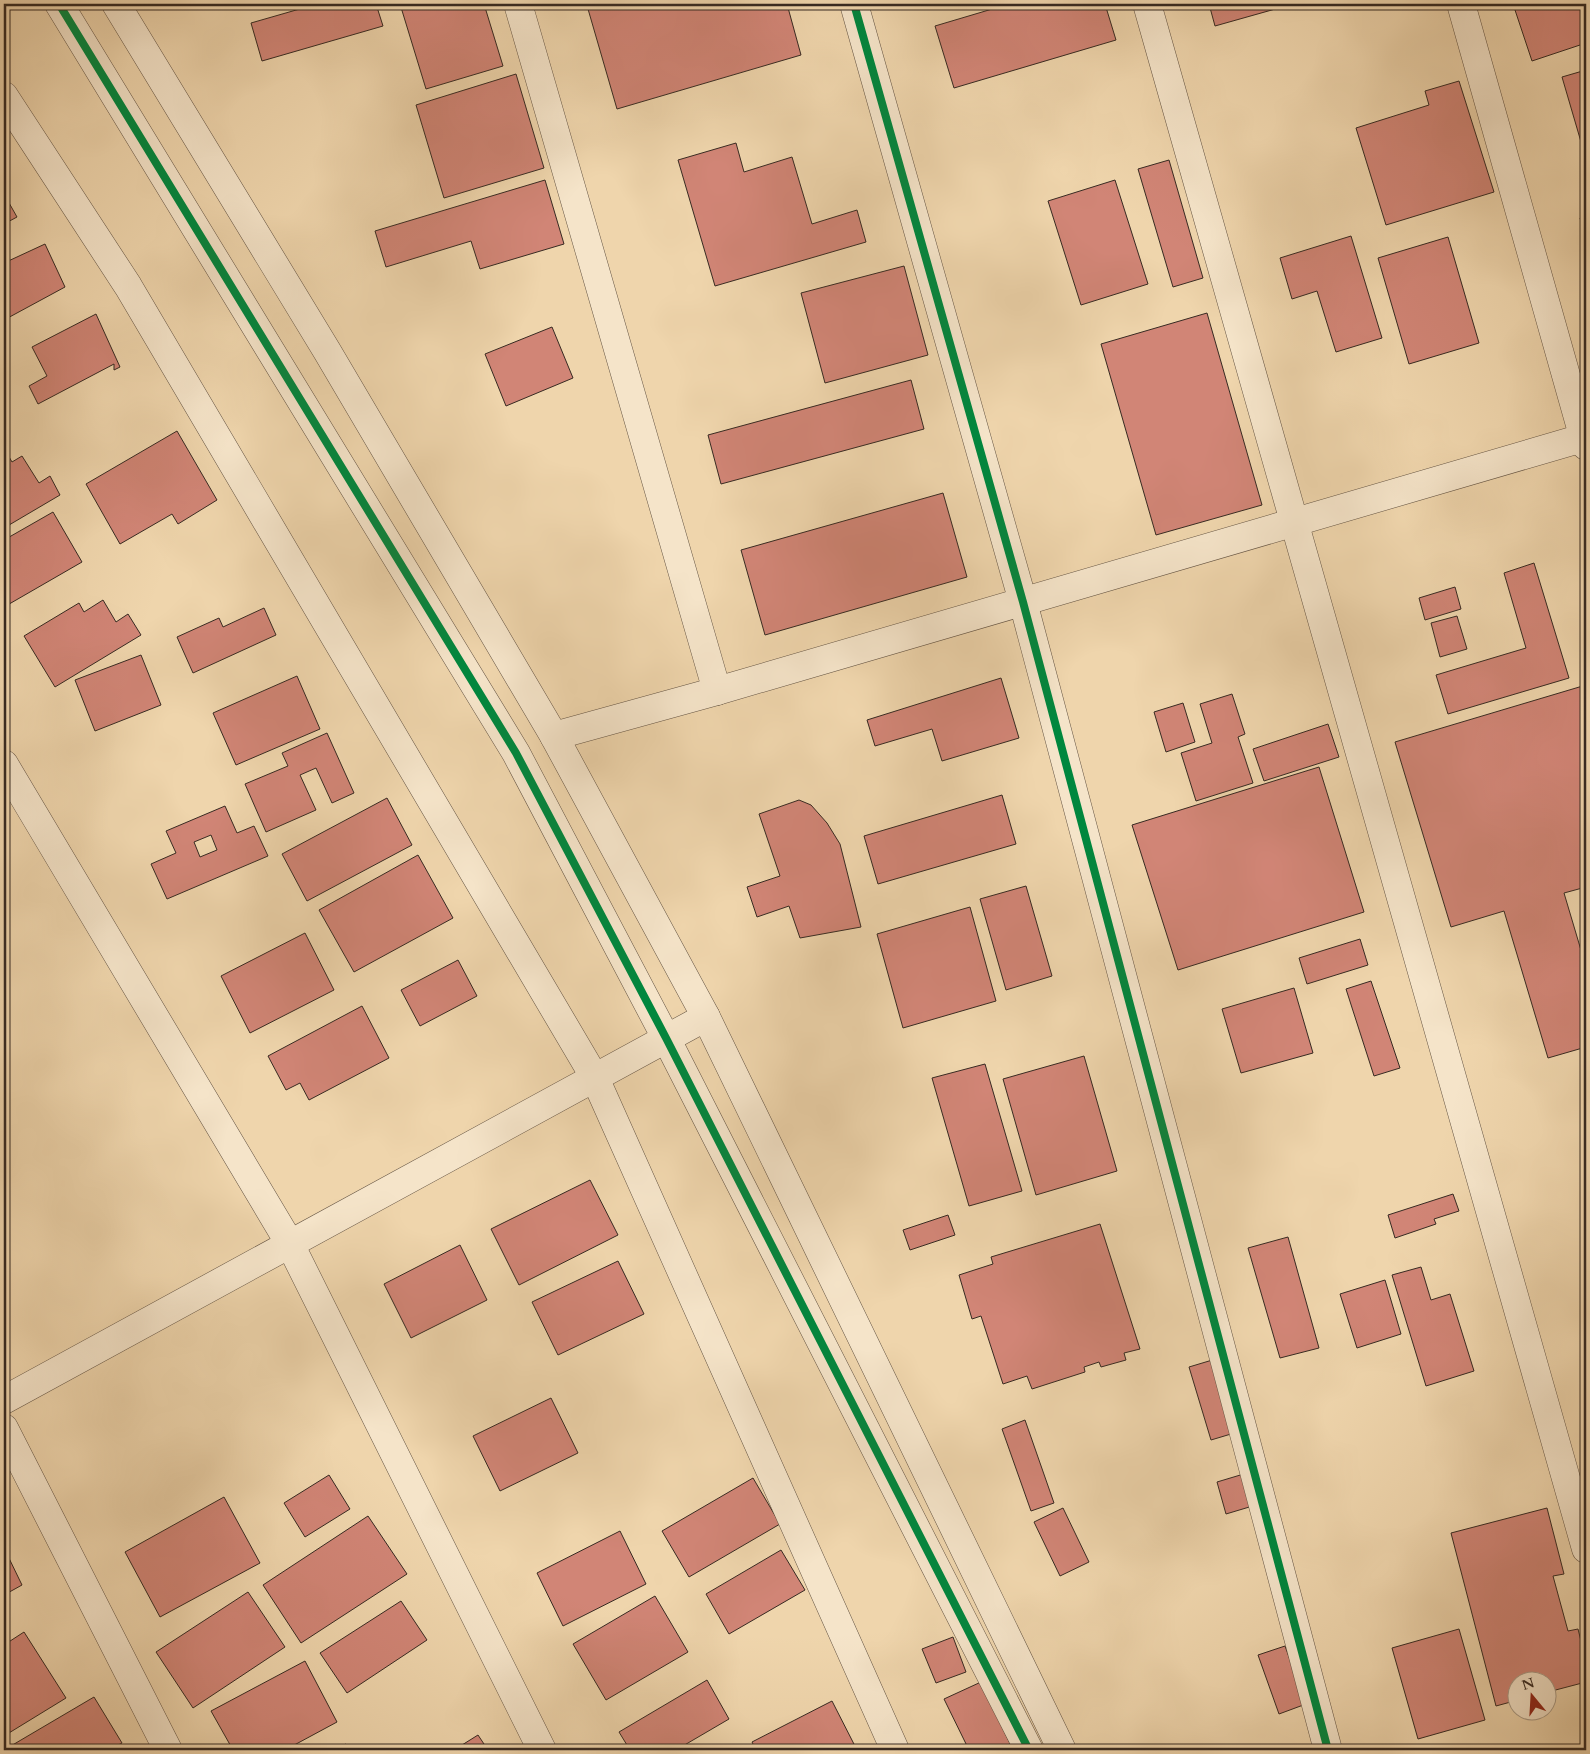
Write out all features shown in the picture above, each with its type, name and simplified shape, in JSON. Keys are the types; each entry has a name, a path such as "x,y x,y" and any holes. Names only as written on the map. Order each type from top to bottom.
{"street":[{"path":"59,4 516,752 666,1038 1028,1750"},
{"path":"116,4 327,351 554,736 706,1017 1062,1750"},
{"path":"518,4 717,691"},
{"path":"854,4 1023,602 1328,1750"},
{"path":"1147,4 1586,1549"},
{"path":"554,736 717,691 1294,522 1585,440 1461,4"},
{"path":"4,96 128,286 595,1078 896,1750"},
{"path":"4,764 290,1244 542,1750"},
{"path":"4,1400 706,1017"},
{"path":"4,1428 168,1750"}],"building":[{"path":"317,4 376,4 383,26 262,61 251,23"},
{"path":"400,4 484,4 503,66 426,89"},
{"path":"607,4 787,4 801,55 617,109 588,9"},
{"path":"1009,4 1105,4 1116,40 954,88 935,26"},
{"path":"1209,4 1293,4 1215,26"},
{"path":"1513,4 1586,4 1586,43 1532,61"},
{"path":"1586,70 1586,159 1562,77"},
{"path":"516,74 544,168 444,198 416,105"},
{"path":"1459,81 1494,192 1386,225 1356,128 1429,105 1425,91"},
{"path":"736,143 744,172 792,157 812,224 857,210 866,242 715,286 678,160"},
{"path":"1169,160 1203,278 1173,287 1138,169"},
{"path":"545,180 564,244 480,269 471,241 386,267 375,231"},
{"path":"1115,180 1148,284 1081,305 1048,201"},
{"path":"4,194 17,217 4,224"},
{"path":"1586,217 1586,238 1580,218"},
{"path":"1351,236 1382,338 1336,352 1317,291 1292,299 1280,258"},
{"path":"1448,237 1479,343 1409,364 1378,258"},
{"path":"45,244 65,287 4,320 4,263"},
{"path":"904,266 928,355 825,383 801,293"},
{"path":"1207,313 1262,505 1156,535 1101,344"},
{"path":"96,314 120,367 114,370 114,364 38,404 29,386 47,376 32,347"},
{"path":"552,327 573,378 506,406 485,354"},
{"path":"911,380 924,429 721,484 708,435"},
{"path":"177,431 217,500 178,524 172,514 120,544 86,484"},
{"path":"4,448 12,462 22,456 39,483 50,476 60,495 4,528"},
{"path":"943,493 967,577 765,635 741,550"},
{"path":"53,512 82,562 4,607 4,540"},
{"path":"1534,563 1569,678 1448,714 1436,675 1526,648 1504,573"},
{"path":"1455,587 1461,609 1425,620 1419,598"},
{"path":"103,600 116,622 128,614 141,635 55,687 24,636 79,603 84,612"},
{"path":"264,608 276,635 193,673 177,637 219,618 223,627"},
{"path":"1457,616 1467,649 1440,657 1431,623"},
{"path":"141,655 161,705 95,731 75,680"},
{"path":"297,676 320,729 236,765 213,713"},
{"path":"1001,678 1019,738 942,761 932,729 875,746 867,720"},
{"path":"1586,685 1586,887 1564,893 1586,967 1586,1047 1548,1058 1504,911 1451,927 1395,742"},
{"path":"1232,694 1245,734 1238,737 1253,783 1196,801 1181,753 1212,743 1200,704"},
{"path":"1183,703 1195,742 1166,752 1154,712"},
{"path":"1328,724 1339,757 1264,781 1253,749"},
{"path":"327,733 354,793 332,803 316,768 300,775 316,810 266,832 245,784 288,766 282,753"},
{"path":"1319,767 1364,912 1178,970 1132,825"},
{"path":"1002,795 1016,844 878,884 864,836"},
{"path":"387,798 412,845 307,901 282,854"},
{"path":"799,800 811,805 827,823 840,844 861,927 800,938 789,906 757,917 747,887 780,876 759,814"},
{"path":"225,806 237,833 254,826 268,856 167,899 151,864 176,853 166,831","holes":["211,835 217,850 200,857 194,842"]},
{"path":"418,855 453,918 354,972 319,910"},
{"path":"1026,886 1052,976 1006,990 980,899"},
{"path":"970,907 996,1001 903,1028 877,934"},
{"path":"305,933 334,990 250,1033 221,976"},
{"path":"1360,939 1368,965 1307,984 1299,958"},
{"path":"458,960 477,996 420,1026 401,990"},
{"path":"1371,981 1400,1068 1374,1076 1346,989"},
{"path":"1294,988 1313,1053 1241,1073 1222,1009"},
{"path":"362,1006 389,1058 309,1100 300,1083 286,1090 268,1056"},
{"path":"1084,1056 1117,1171 1036,1195 1003,1079"},
{"path":"985,1064 1022,1191 969,1206 932,1078"},
{"path":"590,1180 618,1235 519,1285 491,1229"},
{"path":"1453,1194 1459,1211 1434,1219 1436,1224 1395,1238 1388,1215"},
{"path":"948,1215 955,1235 910,1250 903,1230"},
{"path":"1100,1224 1140,1349 1124,1353 1126,1360 1101,1367 1099,1362 1084,1367 1085,1372 1032,1389 1027,1376 1003,1384 981,1316 972,1319 959,1275 993,1264 991,1257"},
{"path":"1288,1237 1319,1348 1280,1358 1248,1248"},
{"path":"460,1245 487,1300 411,1338 384,1284"},
{"path":"618,1261 644,1314 558,1355 532,1302"},
{"path":"1421,1267 1431,1300 1450,1294 1474,1371 1426,1386 1392,1275"},
{"path":"1385,1280 1401,1334 1357,1348 1340,1294"},
{"path":"1219,1358 1241,1431 1211,1440 1189,1367"},
{"path":"551,1398 578,1453 500,1491 473,1436"},
{"path":"1025,1420 1054,1503 1031,1511 1002,1429"},
{"path":"1247,1473 1256,1505 1226,1514 1217,1482"},
{"path":"329,1475 350,1509 305,1537 284,1503"},
{"path":"753,1478 780,1524 689,1577 662,1531"},
{"path":"224,1497 260,1563 160,1617 125,1552"},
{"path":"1063,1508 1089,1562 1060,1576 1034,1522"},
{"path":"1547,1508 1564,1574 1553,1576 1568,1631 1578,1629 1586,1661 1586,1682 1558,1689 1558,1672 1508,1672 1508,1703 1496,1706 1451,1533"},
{"path":"368,1516 407,1574 301,1643 263,1585"},
{"path":"620,1531 646,1584 563,1626 537,1573"},
{"path":"781,1550 805,1590 729,1634 706,1594"},
{"path":"4,1551 22,1585 4,1595"},
{"path":"248,1592 285,1647 193,1708 156,1652"},
{"path":"655,1596 688,1652 606,1700 573,1644"},
{"path":"401,1601 427,1640 347,1693 320,1653"},
{"path":"1459,1629 1485,1720 1418,1739 1392,1648"},
{"path":"24,1632 66,1698 4,1736 4,1645"},
{"path":"953,1637 966,1672 936,1683 922,1649"},
{"path":"1285,1646 1306,1704 1279,1714 1258,1655"},
{"path":"305,1661 337,1722 285,1750 233,1750 211,1711"},
{"path":"707,1680 729,1719 676,1750 630,1750 619,1732"},
{"path":"981,1682 1013,1750 969,1750 944,1699"},
{"path":"94,1697 122,1743 109,1750 4,1750"},
{"path":"832,1701 857,1750 756,1750 752,1742"},
{"path":"478,1735 488,1750 454,1750"},
{"path":"346,1744 349,1750 334,1750"}],"cycle path":[{"path":"59,4 516,753 666,1038 1029,1750"},
{"path":"854,4 1023,602 1328,1750"}]}
